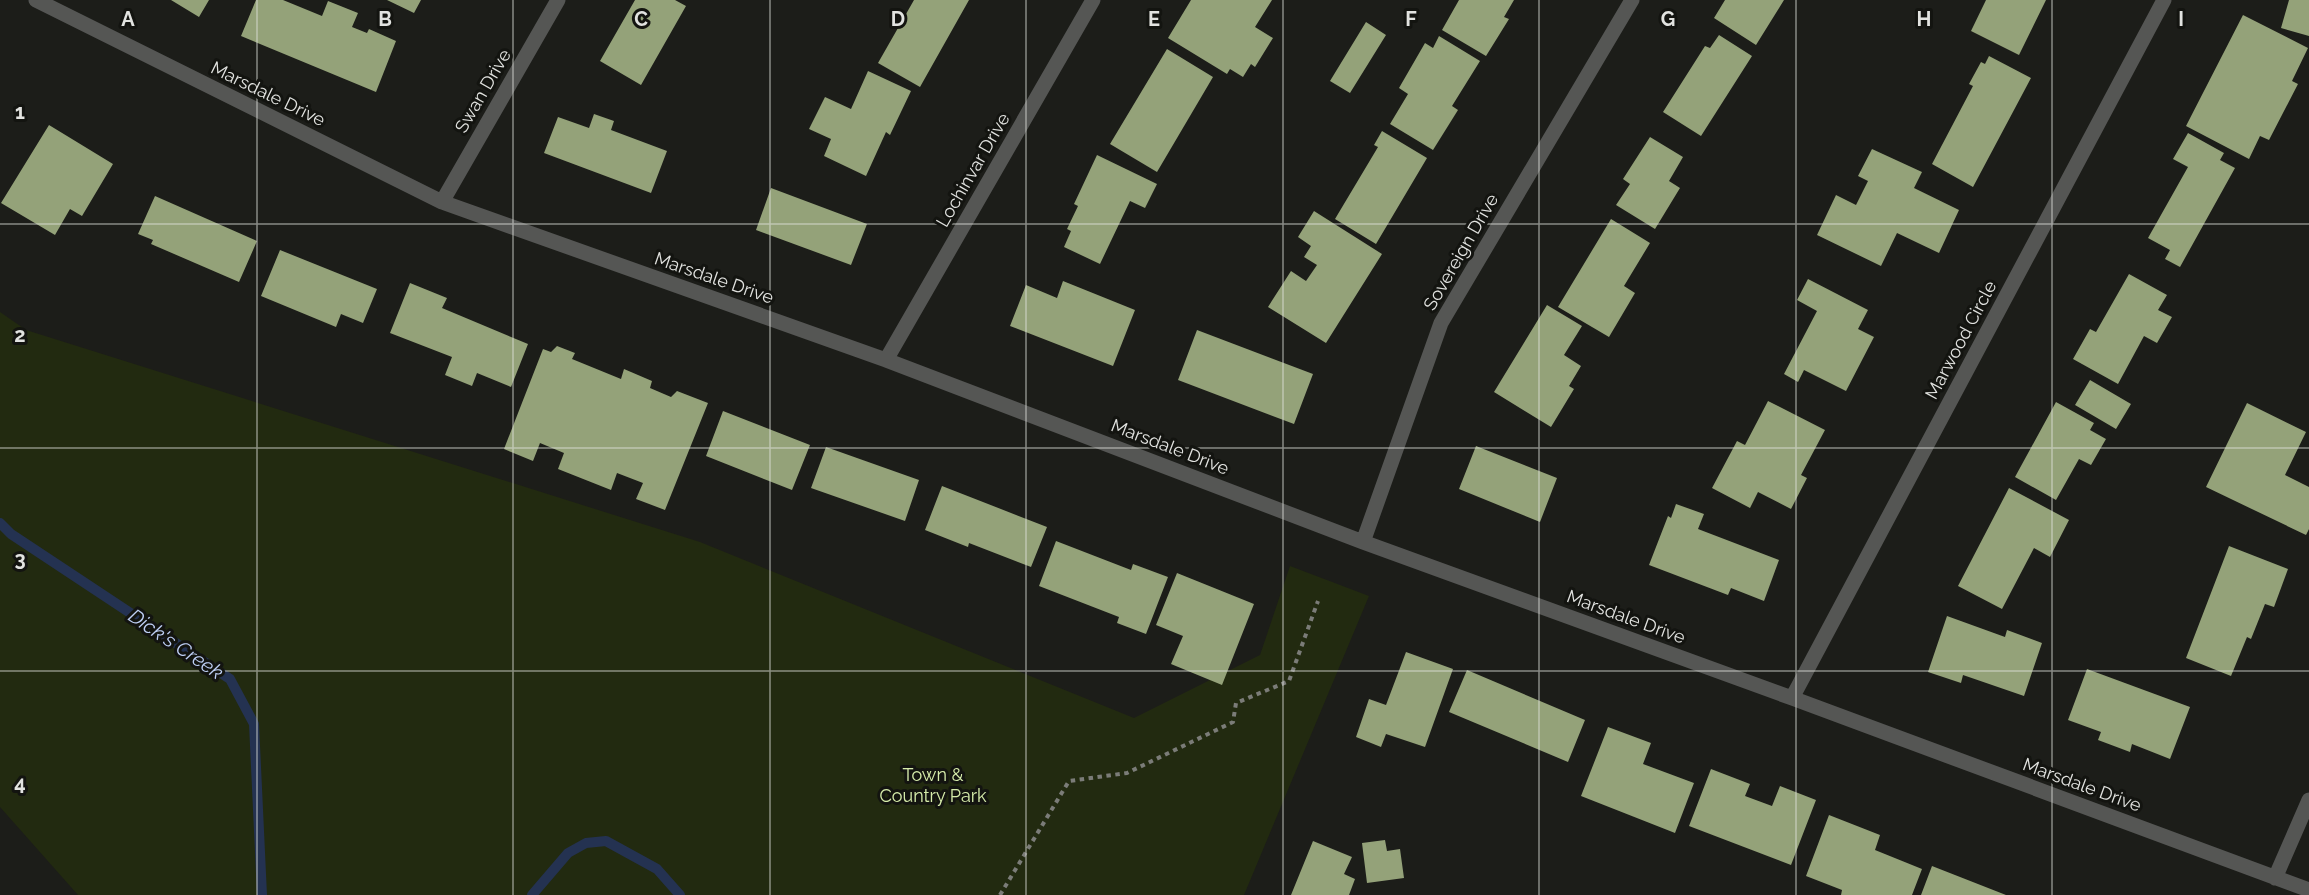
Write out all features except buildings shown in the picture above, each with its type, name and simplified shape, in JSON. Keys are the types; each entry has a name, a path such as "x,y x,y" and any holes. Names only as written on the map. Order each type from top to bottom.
{"street":[{"name":"Marsdale Drive","path":"36,0 442,202 886,360 1364,542 2309,890"},
{"name":"Swan Drive","path":"442,202 558,0"},
{"name":"Lochinvar Drive","path":"886,360 1093,0"},
{"name":"Sovereign Drive","path":"1364,542 1441,323 1632,0"},
{"name":"Marwood Circle","path":"1792,698 2164,0"},
{"path":"2276,878 2309,800"}],"path":[{"path":"1000,895 1069,781 1127,773 1233,722 1236,703 1289,681 1318,601"}],"green space":[{"name":"Town & Country Park","path":"0,312 26,330 700,542 1134,718 1260,655 1290,566 1369,596 1244,895 78,895 0,807"}],"waterway":[{"name":"Dick's Creek","path":"0,523 11,534 230,679 254,724 262,895"},
{"name":"Dick's Creek","path":"532,895 568,853 586,843 606,841 657,869 680,895"}]}
